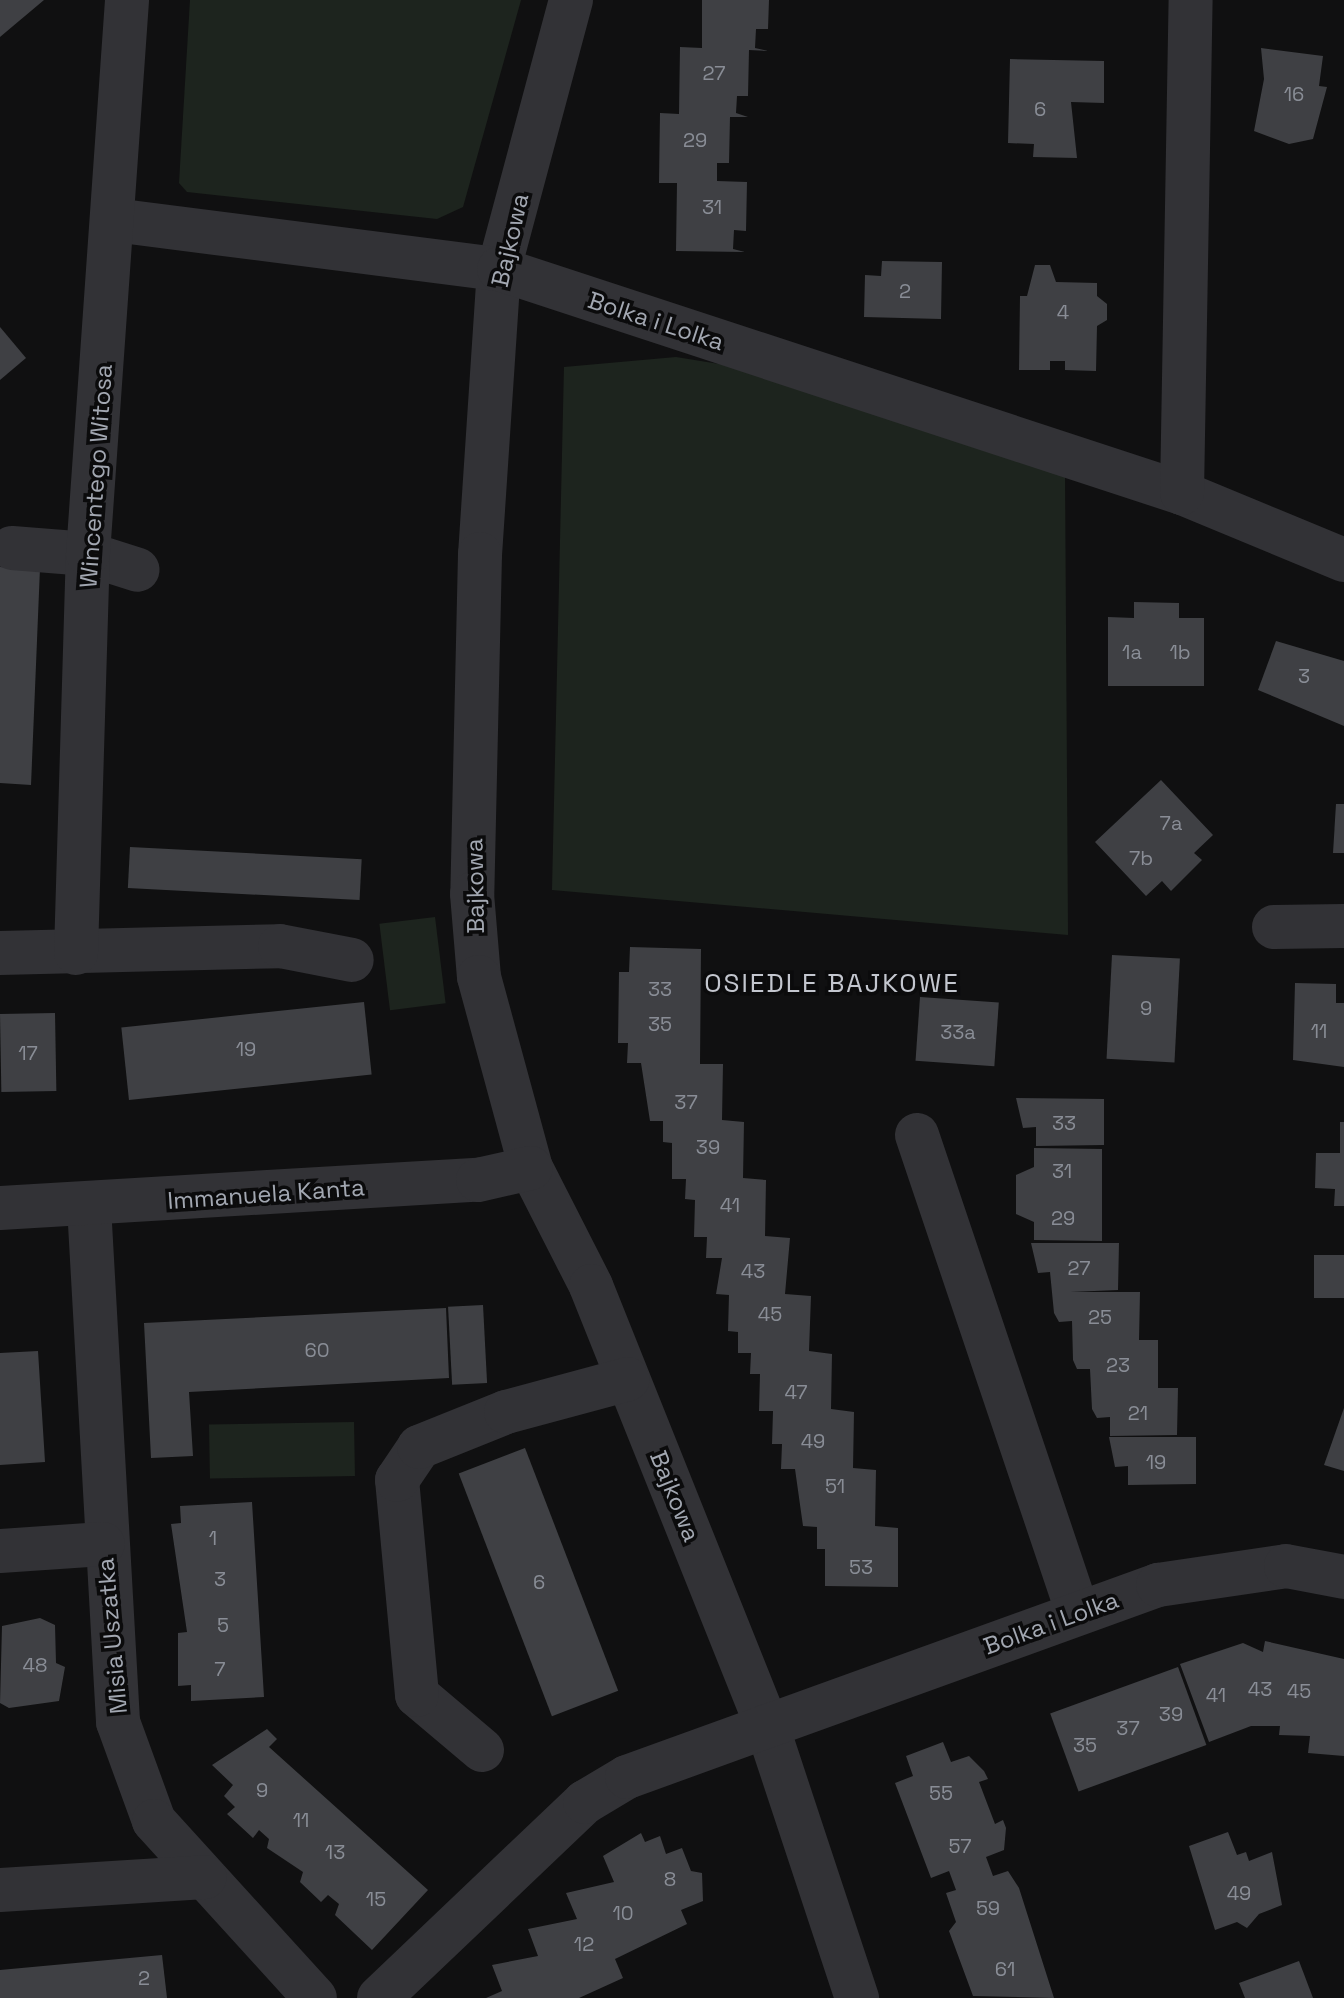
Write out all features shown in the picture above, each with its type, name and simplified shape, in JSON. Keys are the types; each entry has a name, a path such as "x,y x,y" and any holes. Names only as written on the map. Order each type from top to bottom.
{"street":[{"name":"Wincentego Witosa","path":"76,953 88,554 114,220 127,0"},
{"name":"Bajkowa","path":"571,0 499,269 480,554 472,894 479,977 531,1168 628,1379 767,1726 857,1998"},
{"path":"1182,493 1191,0"},
{"name":"Bolka i Lolka","path":"114,220 499,269 1182,493 1344,560"},
{"path":"12,548 88,554 138,570"},
{"path":"1274,927 1344,926"},
{"path":"0,953 280,946 352,960"},
{"path":"917,1135 1078,1613"},
{"name":"Immanuela Kanta","path":"0,1208 89,1206 478,1180 531,1168"},
{"name":"Misia Uszatka","path":"89,1206 103,1544 118,1722 154,1821 315,1998"},
{"path":"482,1750 417,1695 397,1480 419,1447 506,1412 628,1379"},
{"path":"0,1551 103,1544"},
{"name":"Bolka i Lolka","path":"767,1726 1158,1585 1286,1566 1344,1577"},
{"path":"379,1998 585,1802 627,1777 767,1726"},
{"path":"0,1890 205,1877"}],"shaded area":[{"path":"190,0 521,0 463,207 437,219 187,192 179,183"},
{"path":"676,357 787,375 1065,476 1068,935 552,890 564,367"},
{"path":"435,917 446,1003 390,1010 379,924"},
{"path":"354,1422 355,1476 210,1479 209,1425"}],"building":[{"path":"0,0 44,0 0,37"},
{"path":"702,0 769,0 768,29 756,29 755,48 768,51 749,50 748,96 737,96 736,113 748,117 730,117 729,163 717,163 717,181 747,182 746,231 734,230 733,249 745,252 676,251 677,183 659,183 660,113 679,114 680,47 702,48"},
{"path":"1261,48 1323,56 1319,86 1327,87 1313,139 1289,144 1254,131 1264,79"},
{"path":"1010,59 1104,61 1104,103 1071,102 1077,158 1033,157 1034,144 1008,143"},
{"path":"882,261 942,262 941,319 864,317 865,275 881,276"},
{"path":"1035,265 1050,265 1056,282 1097,283 1097,296 1107,304 1107,320 1097,326 1096,371 1065,370 1065,361 1050,361 1050,370 1019,370 1020,296 1027,296"},
{"path":"0,327 26,358 0,380"},
{"path":"0,567 40,568 31,785 0,783"},
{"path":"1134,602 1179,603 1179,618 1204,618 1204,686 1108,686 1108,617 1134,618"},
{"path":"1276,641 1344,661 1344,726 1258,690"},
{"path":"1161,780 1213,835 1194,853 1202,860 1171,891 1162,881 1146,896 1095,842"},
{"path":"1336,804 1344,804 1344,853 1333,853"},
{"path":"130,847 362,859 360,900 128,888"},
{"path":"630,947 701,949 700,1064 723,1064 722,1120 744,1122 743,1178 766,1180 765,1236 790,1238 785,1294 811,1296 809,1351 832,1354 831,1409 854,1412 853,1468 876,1470 875,1526 898,1528 898,1587 825,1586 825,1549 817,1549 817,1527 803,1526 795,1469 781,1469 782,1444 772,1444 773,1411 759,1411 760,1374 750,1374 751,1353 738,1353 738,1332 728,1331 729,1295 716,1294 722,1258 706,1258 707,1237 694,1237 695,1200 685,1199 686,1179 672,1179 672,1143 663,1142 663,1121 650,1121 641,1063 627,1063 628,1043 618,1043 619,972 629,972"},
{"path":"1112,955 1180,959 1174,1062 1107,1059"},
{"path":"1295,983 1336,984 1336,1003 1344,1003 1344,1067 1293,1060"},
{"path":"920,997 999,1003 994,1066 916,1061"},
{"path":"364,1002 372,1075 129,1100 121,1028"},
{"path":"55,1013 56,1091 1,1092 0,1014"},
{"path":"1016,1098 1104,1099 1104,1145 1036,1146 1036,1127 1023,1128"},
{"path":"1340,1122 1344,1122 1344,1206 1334,1206 1335,1189 1315,1188 1316,1153 1340,1153"},
{"path":"1034,1148 1102,1149 1102,1241 1034,1240 1034,1222 1016,1214 1016,1175 1034,1167"},
{"path":"1031,1243 1119,1243 1118,1290 1070,1292 1140,1292 1139,1340 1158,1340 1158,1388 1178,1388 1177,1435 1110,1436 1110,1417 1097,1418 1092,1409 1090,1369 1077,1369 1073,1360 1072,1321 1059,1322 1054,1313 1050,1272 1038,1273"},
{"path":"1314,1255 1344,1255 1344,1298 1314,1298"},
{"path":"483,1305 487,1383 452,1385 448,1307"},
{"path":"446,1308 449,1378 189,1392 193,1456 151,1458 144,1323"},
{"path":"38,1351 45,1462 0,1465 0,1353"},
{"path":"1344,1408 1344,1471 1324,1465"},
{"path":"1109,1437 1196,1437 1196,1484 1128,1485 1128,1466 1115,1467"},
{"path":"525,1448 618,1691 552,1716 459,1473"},
{"path":"252,1502 264,1697 191,1701 191,1685 178,1686 178,1633 187,1632 171,1524 181,1523 180,1506"},
{"path":"40,1618 55,1625 56,1663 65,1667 59,1701 9,1708 0,1703 2,1626"},
{"path":"1265,1641 1344,1659 1344,1756 1308,1753 1310,1736 1279,1735 1280,1726 1251,1726 1209,1742 1180,1664 1243,1643 1263,1652"},
{"path":"1178,1667 1206,1745 1079,1792 1050,1714"},
{"path":"267,1729 277,1739 269,1747 428,1890 372,1950 335,1915 339,1904 328,1895 321,1902 300,1882 303,1872 267,1848 269,1839 259,1830 253,1838 227,1814 235,1807 224,1796 233,1785 212,1765"},
{"path":"943,1742 951,1762 969,1756 988,1779 979,1782 995,1824 1003,1820 1006,1828 1004,1850 986,1857 993,1876 1008,1871 1019,1888 1054,1998 973,1996 949,1931 956,1922 946,1893 956,1890 949,1871 931,1878 895,1783 913,1776 906,1756"},
{"path":"1228,1832 1237,1855 1246,1852 1249,1861 1272,1852 1282,1905 1259,1914 1247,1928 1237,1922 1215,1930 1189,1846"},
{"path":"641,1833 645,1842 660,1836 666,1854 682,1848 691,1871 702,1873 703,1901 681,1910 687,1924 615,1959 623,1978 579,1998 486,1998 502,1991 492,1965 538,1956 528,1929 577,1919 566,1893 614,1882 603,1856"},
{"path":"162,1955 167,1998 0,1998 0,1970"},
{"path":"1299,1961 1313,1998 1245,1998 1239,1983"}],"district":[{"name":"OSIEDLE BAJKOWE","path":"832,984"}]}
